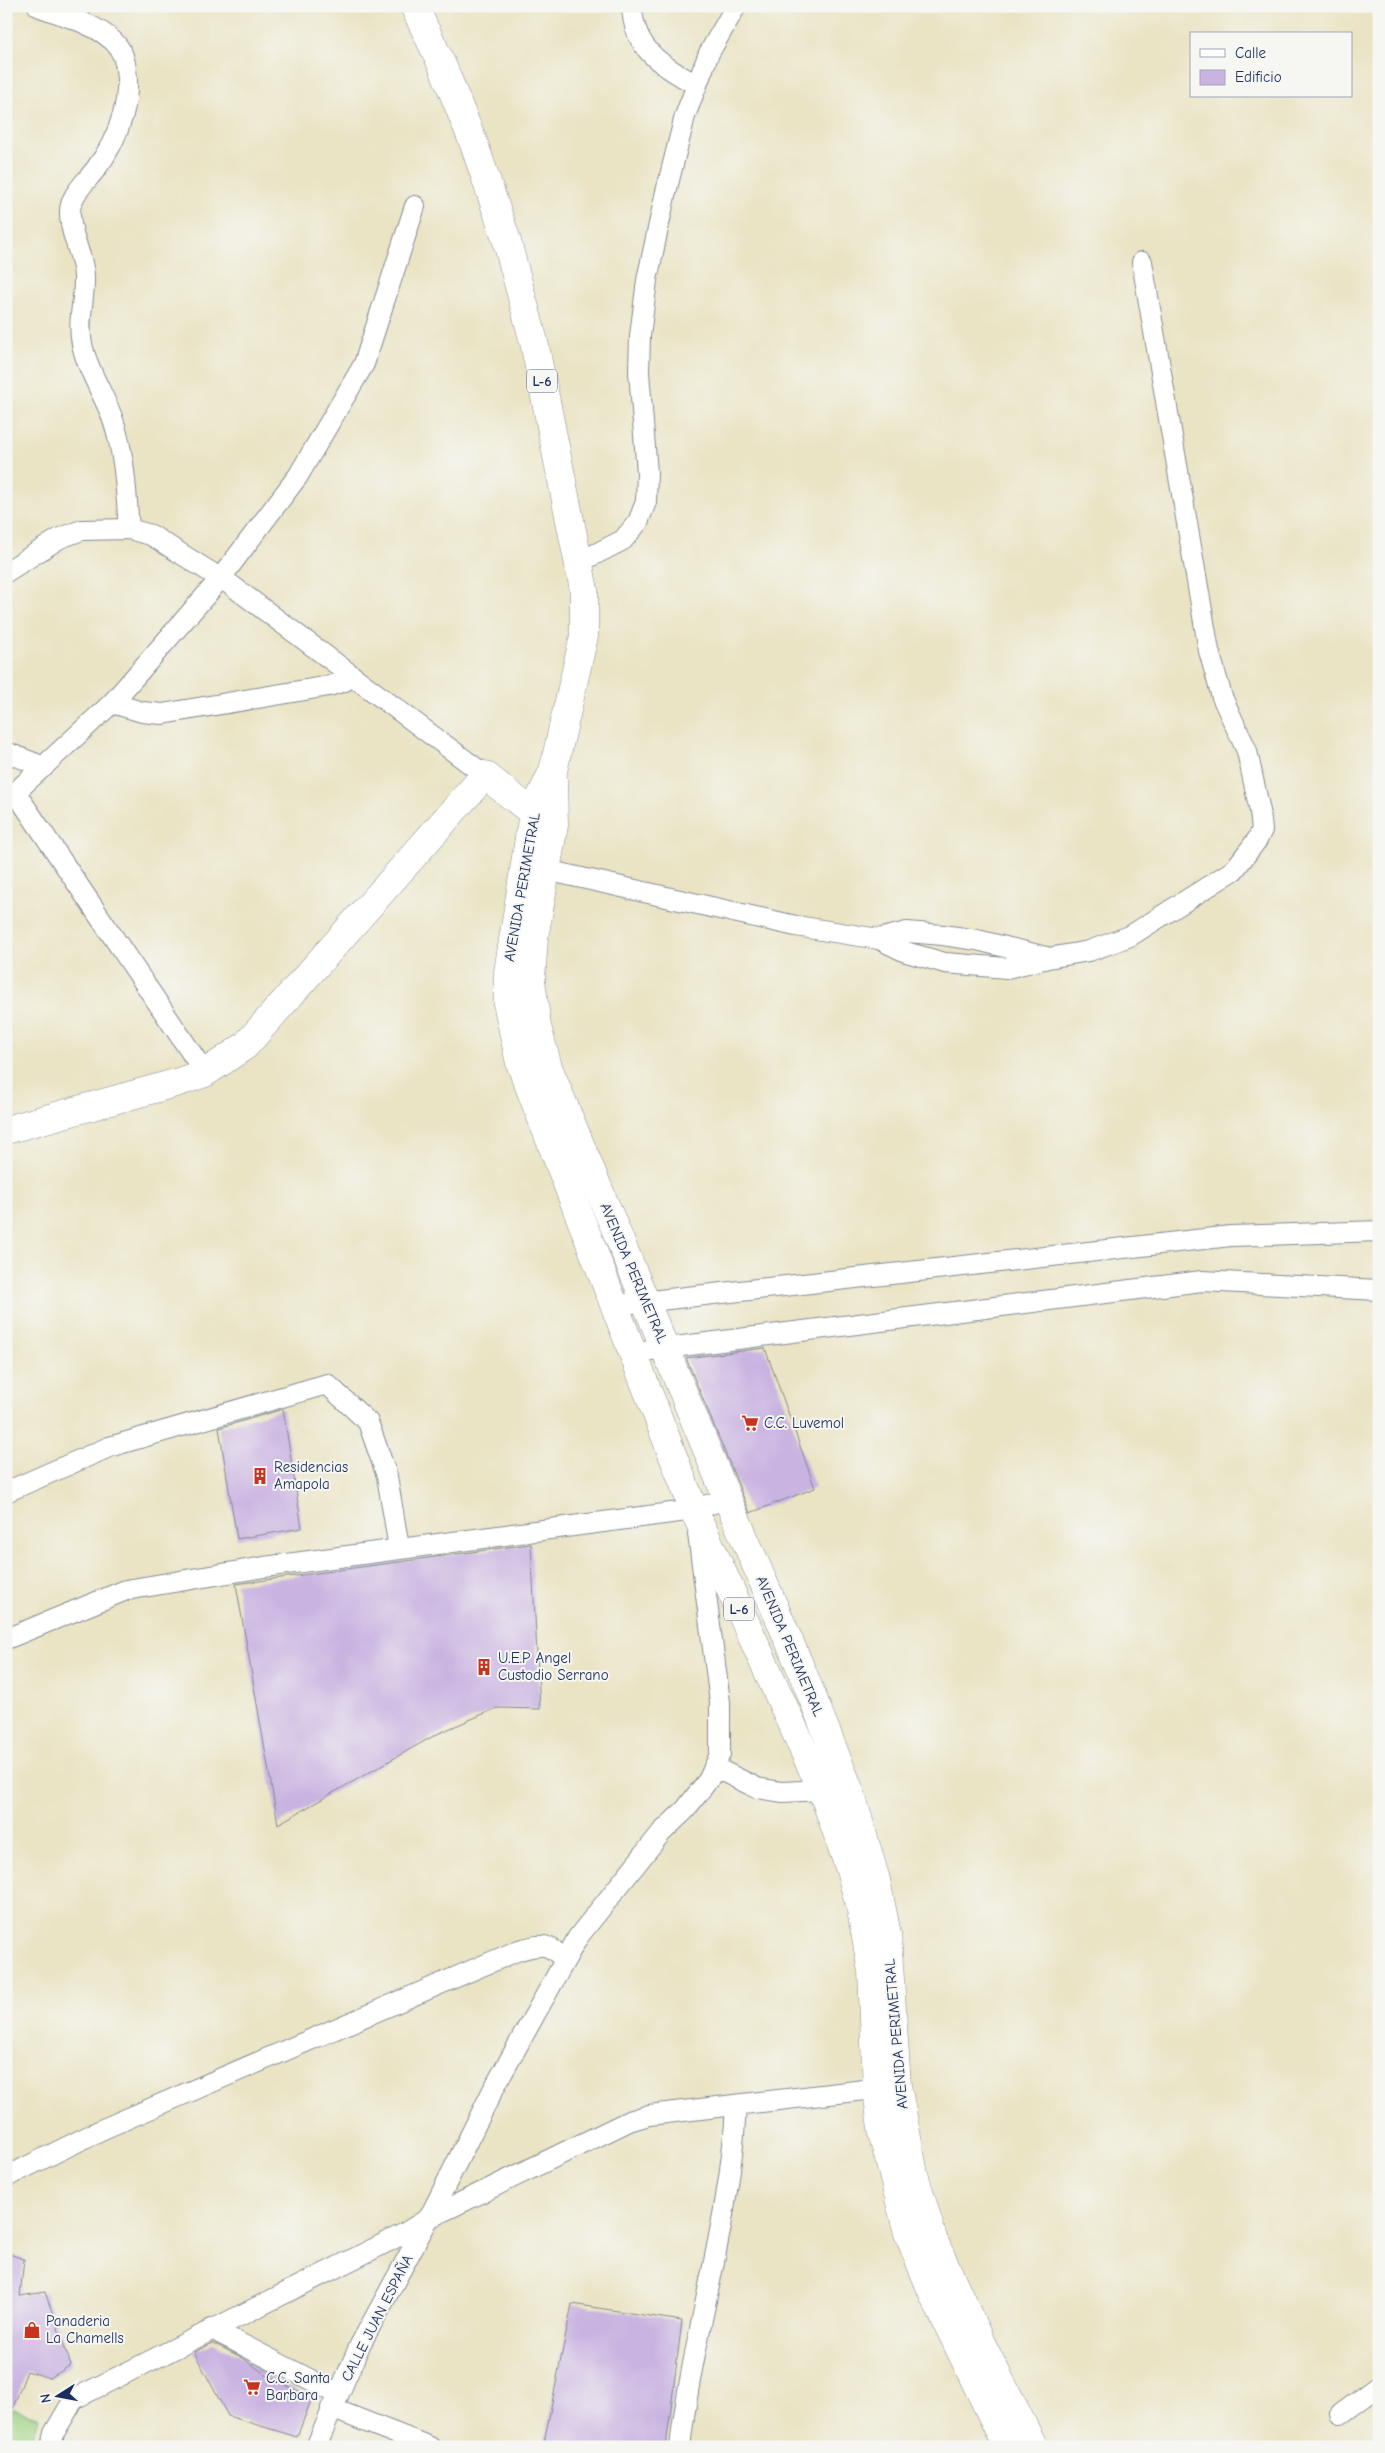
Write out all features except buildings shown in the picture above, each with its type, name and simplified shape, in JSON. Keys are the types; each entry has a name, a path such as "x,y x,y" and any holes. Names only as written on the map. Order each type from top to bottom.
{"main road":[{"name":"L-6","path":"414,6 442,65 474,144 506,238 534,342 580,562"},
{"name":"AVENIDA PERIMETRAL","path":"580,562 584,590 584,636 508,972 508,1007 513,1035 520,1064 634,1352 694,1510 822,1790 851,1873 861,1910 872,1972 887,2088 933,2239 980,2341 1034,2447"},
{"path":"6,1130 205,1073 245,1046 485,775 543,819"},
{"name":"AVENIDA PERIMETRAL","path":"543,819 546,870 534,938 531,980 537,1027 548,1067 727,1498 802,1671 851,1794 876,1880 887,1934 887,2088 883,2136 908,2233 934,2296 1007,2447"}],"street":[{"path":"38,6 103,33 117,45 125,64 127,84 122,121 107,153 72,200 70,226 80,248 84,277 80,318 82,343 112,419 124,466 129,529"},
{"path":"632,6 632,15 640,38 653,57 669,70 697,85"},
{"path":"580,562 623,540 638,522 646,502 647,473 639,372 641,326 647,280 664,196 685,116 709,53 736,6"},
{"path":"205,1073 11,797 112,703 220,579 298,476 364,364 415,206"},
{"path":"546,870 796,926 879,939 906,952 944,963 1007,968 1089,951 1111,944 1148,926 1234,870 1251,850 1262,830 1257,793 1247,751 1222,697 1209,651 1142,262"},
{"path":"6,572 60,538 82,530 129,529 151,535 220,579 485,775"},
{"path":"112,703 142,712 162,714 329,686 345,681 351,675"},
{"path":"6,752 44,766"},
{"path":"879,939 907,932 943,935 977,940 1048,958"},
{"path":"615,1305 1231,1236 1379,1231"},
{"path":"634,1352 1202,1280 1379,1290"},
{"path":"6,1492 109,1447 327,1384 368,1422 387,1476 399,1548"},
{"path":"6,1639 126,1590 264,1567 694,1510 727,1498"},
{"name":"CALLE JUAN ESPAÑA","path":"316,2447 334,2401 360,2345 429,2218 494,2088 578,1937 661,1834 685,1810 709,1779 720,1754 720,1702 694,1510"},
{"path":"714,1767 757,1788 782,1792 822,1790"},
{"path":"6,2177 112,2126 519,1950 538,1945 553,1947 565,1960"},
{"path":"51,2447 54,2434 74,2399 405,2233 429,2218 629,2121 649,2115 887,2088"},
{"path":"680,2447 686,2397 726,2195 736,2105"},
{"path":"212,2329 334,2401 430,2447"},
{"path":"1341,2414 1379,2386"}],"green space":[{"path":"14,2409 39,2418 30,2447 6,2447 6,2428"}],"place":[{"name":"C.C. Luvemol","path":"750,1423"},
{"name":"Residencias Amapola","path":"260,1476"},
{"name":"U.E.P Angel Custodio Serrano","path":"484,1667"},
{"name":"Panaderia La Chamells","path":"32,2330"},
{"name":"C.C. Santa Barbara","path":"252,2387"}]}
